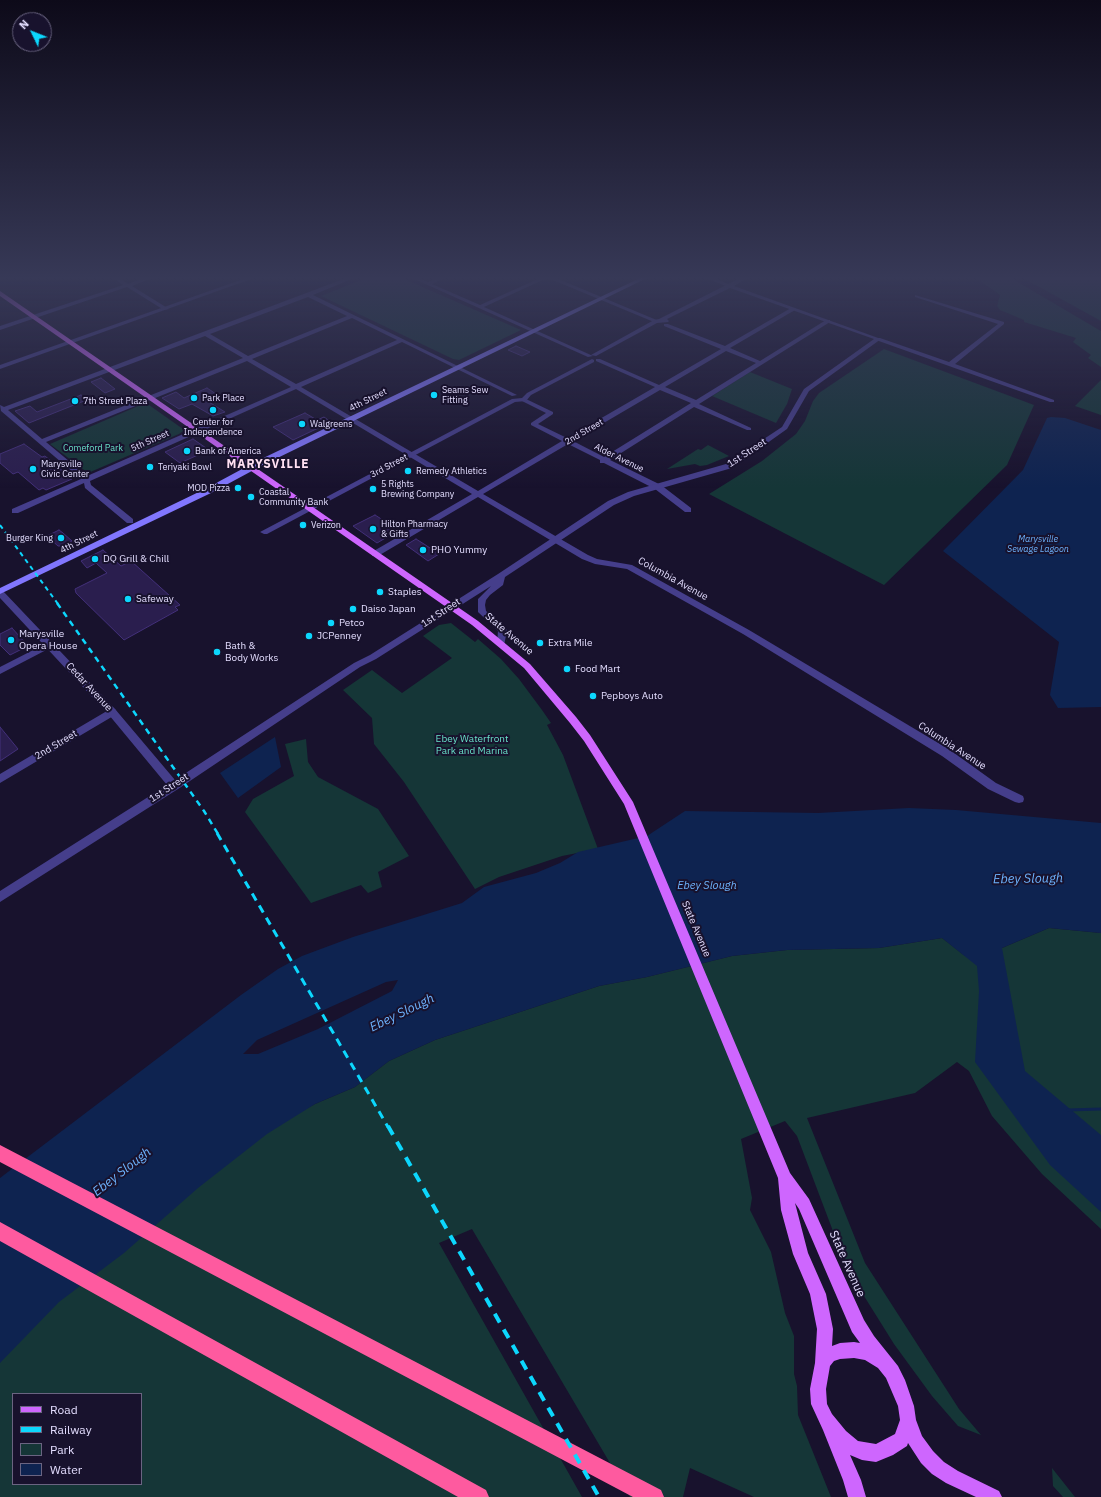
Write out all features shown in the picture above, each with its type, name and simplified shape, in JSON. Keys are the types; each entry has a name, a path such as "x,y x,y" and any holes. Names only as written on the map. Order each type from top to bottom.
{"highway":[{"path":"0,1153 654,1497"},
{"path":"0,1232 479,1497"}],"main road":[{"name":"State Avenue","path":"79,348 475,623 527,666 573,720 592,745 628,802 785,1178 804,1204 858,1326 868,1342 884,1362"},
{"name":"4th Street","path":"0,592 208,491 251,468 500,348"},
{"name":"4th Street","path":"0,584 238,470 251,468"},
{"path":"97,545 104,538 131,525 132,523 130,522"},
{"name":"State Avenue","path":"785,1178 788,1210 801,1254 818,1294 822,1311 825,1329 823,1363"},
{"path":"857,1497 852,1480 820,1404 818,1389 823,1363 829,1355 840,1351 854,1350 867,1353 884,1362 892,1372 906,1406 908,1420 916,1441 927,1457 938,1468 952,1477 974,1486 992,1496"},
{"path":"826,1420 840,1437 852,1447 862,1451 876,1453 887,1449 901,1440 908,1420"}],"street":[{"path":"0,367 54,348"},
{"path":"130,522 88,486 86,480 2,409 169,348"},
{"name":"Columbia Avenue","path":"230,348 585,557 595,561 629,567 662,584 746,632 946,753 992,786 1019,798"},
{"path":"40,442 272,348"},
{"name":"5th Street","path":"15,511 384,348"},
{"name":"Alder Avenue","path":"418,348 551,413 533,424 603,461 658,487"},
{"path":"572,348 660,387 696,404 698,407 749,429"},
{"name":"3rd Street","path":"264,532 613,348"},
{"path":"723,348 762,363"},
{"path":"603,461 786,348"},
{"name":"1st Street","path":"0,897 174,786 357,665 373,657 451,606 501,576 611,503 631,494 729,466 785,428 806,390 865,348"},
{"path":"903,348 1052,401"},
{"path":"950,365 971,348"},
{"name":"2nd Street","path":"375,554 726,349"},
{"path":"658,487 688,510"},
{"path":"501,576 500,583 487,593 482,600 481,605 482,612 503,630 501,644"},
{"name":"Cedar Avenue","path":"0,592 112,712 174,786"},
{"path":"0,671 49,645"},
{"name":"2nd Street","path":"0,779 112,712"}],"green space":[{"path":"430,348 484,348 459,360 453,359"},
{"path":"1081,348 1101,348 1101,367 1088,358 1091,355"},
{"path":"884,349 1034,405 1007,465 884,585 709,494 762,461 796,434 805,421 813,401 819,393"},
{"path":"750,372 792,389 787,404 776,423 712,396"},
{"path":"1101,380 1101,415 1075,406"},
{"name":"Comeford Park","path":"143,404 149,405 183,429 183,431 88,473 50,444"},
{"path":"708,445 729,456 707,465 700,466 695,464 667,469 698,449 701,450"},
{"name":"Ebey Waterfront Park and Marina","path":"451,623 475,642 478,639 501,659 519,679 551,723 547,725 563,755 598,849 562,856 499,877 475,889 404,782 374,744 372,718 343,690 372,670 402,693 452,658 423,636 439,625"},
{"path":"306,739 308,762 318,777 378,809 409,856 378,872 382,887 368,893 361,885 311,903 245,812 253,799 294,776 285,744"},
{"path":"1049,928 1101,933 1101,1229 1042,1174 992,1116 969,1071 957,1062 915,1093 807,1118 865,1263 959,1409 981,1435 958,1426 932,1396 894,1344 864,1296 839,1247 797,1136 785,1121 741,1139 752,1198 750,1210 771,1252 785,1313 794,1336 794,1374 797,1386 798,1415 831,1497 754,1497 690,1468 683,1497 630,1497 472,1229 439,1243 582,1497 0,1497 0,1341 238,1145 315,1104 355,1087 389,1061 435,1040 599,986 647,977 732,956 787,950 879,948 942,938 965,956 1002,948"},
{"path":"1052,1468 1075,1497 1063,1497 1053,1486"}],"water":[{"name":"Marysville Sewage Lagoon","path":"1047,418 1065,418 1101,430 1101,707 1058,708 1050,695 1059,642 943,551 1023,470"},
{"path":"275,737 281,767 238,798 220,773"},
{"name":"Ebey Slough","path":"909,808 956,810 1101,823 1101,933 1049,928 1002,948 1025,1071 1101,1135 1101,1212 1050,1165 975,1062 979,991 977,966 942,938 879,948 787,950 732,956 647,977 599,986 435,1040 389,1061 355,1087 315,1104 267,1134 198,1188 124,1253 59,1302 0,1363 0,1178 241,995 278,969 302,956 353,937 462,903 484,887 536,873 560,863 578,852 647,836 685,811 818,813"}],"pier":[{"path":"398,980 392,991 318,1029 258,1054 243,1054 257,1040 386,982"}],"building":[{"path":"512,348 520,348 530,352 522,356 508,350"},
{"path":"101,378 115,389 105,393 91,382"},
{"name":"Park Place","path":"207,388 216,394 204,399 225,412 213,416 192,404 179,409 162,398 176,392 184,398"},
{"name":"7th Street Plaza","path":"81,395 84,401 29,423 15,411 30,406 37,412"},
{"name":"Walgreens","path":"305,413 317,420 324,417 331,422 293,440 273,427"},
{"name":"Bank of America","path":"193,439 209,450 180,463 165,452"},
{"name":"Marysville Civic Center","path":"24,444 42,457 45,456 72,479 46,490 43,488 39,490 18,472 13,474 0,463 0,454"},
{"name":"Hilton Pharmacy & Gifts","path":"375,515 394,527 389,530 394,533 377,543 353,526"},
{"name":"Burger King","path":"59,530 72,541 63,546 58,546 47,536"},
{"name":"PHO Yummy","path":"416,539 439,554 428,561 406,545"},
{"name":"Safeway","path":"103,550 121,566 131,561 180,605 175,607 178,610 124,640 76,593 75,589 107,573 96,563 87,568 81,561"},
{"name":"Marysville Opera House","path":"12,628 28,646 10,655 0,645 0,634"},
{"path":"0,727 18,749 0,761"}],"waterway":[{"path":"1068,1110 1101,1109"}],"railway":[{"path":"0,525 58,604"},
{"path":"57,603 204,811 218,834"},
{"path":"217,833 388,1127"},
{"path":"388,1126 599,1497"}],"place":[{"name":"Seams Sew Fitting","path":"434,395"},
{"name":"Park Place","path":"194,398"},
{"name":"7th Street Plaza","path":"75,401"},
{"name":"Center for Independence","path":"213,410"},
{"name":"Walgreens","path":"302,424"},
{"name":"Bank of America","path":"187,451"},
{"name":"Teriyaki Bowl","path":"150,467"},
{"name":"Marysville Civic Center","path":"33,469"},
{"name":"Remedy Athletics","path":"408,471"},
{"name":"MOD Pizza","path":"238,488"},
{"name":"5 Rights Brewing Company","path":"373,489"},
{"name":"Coastal Community Bank","path":"251,497"},
{"name":"Verizon","path":"303,525"},
{"name":"Hilton Pharmacy & Gifts","path":"373,529"},
{"name":"Burger King","path":"61,538"},
{"name":"PHO Yummy","path":"423,550"},
{"name":"DQ Grill & Chill","path":"95,559"},
{"name":"Staples","path":"380,592"},
{"name":"Safeway","path":"128,599"},
{"name":"Daiso Japan","path":"353,609"},
{"name":"Petco","path":"331,623"},
{"name":"JCPenney","path":"309,636"},
{"name":"Marysville Opera House","path":"11,640"},
{"name":"Extra Mile","path":"540,643"},
{"name":"Bath & Body Works","path":"217,652"},
{"name":"Food Mart","path":"567,669"},
{"name":"Pepboys Auto","path":"593,696"}],"district":[{"name":"MARYSVILLE","path":"268,465"}]}
